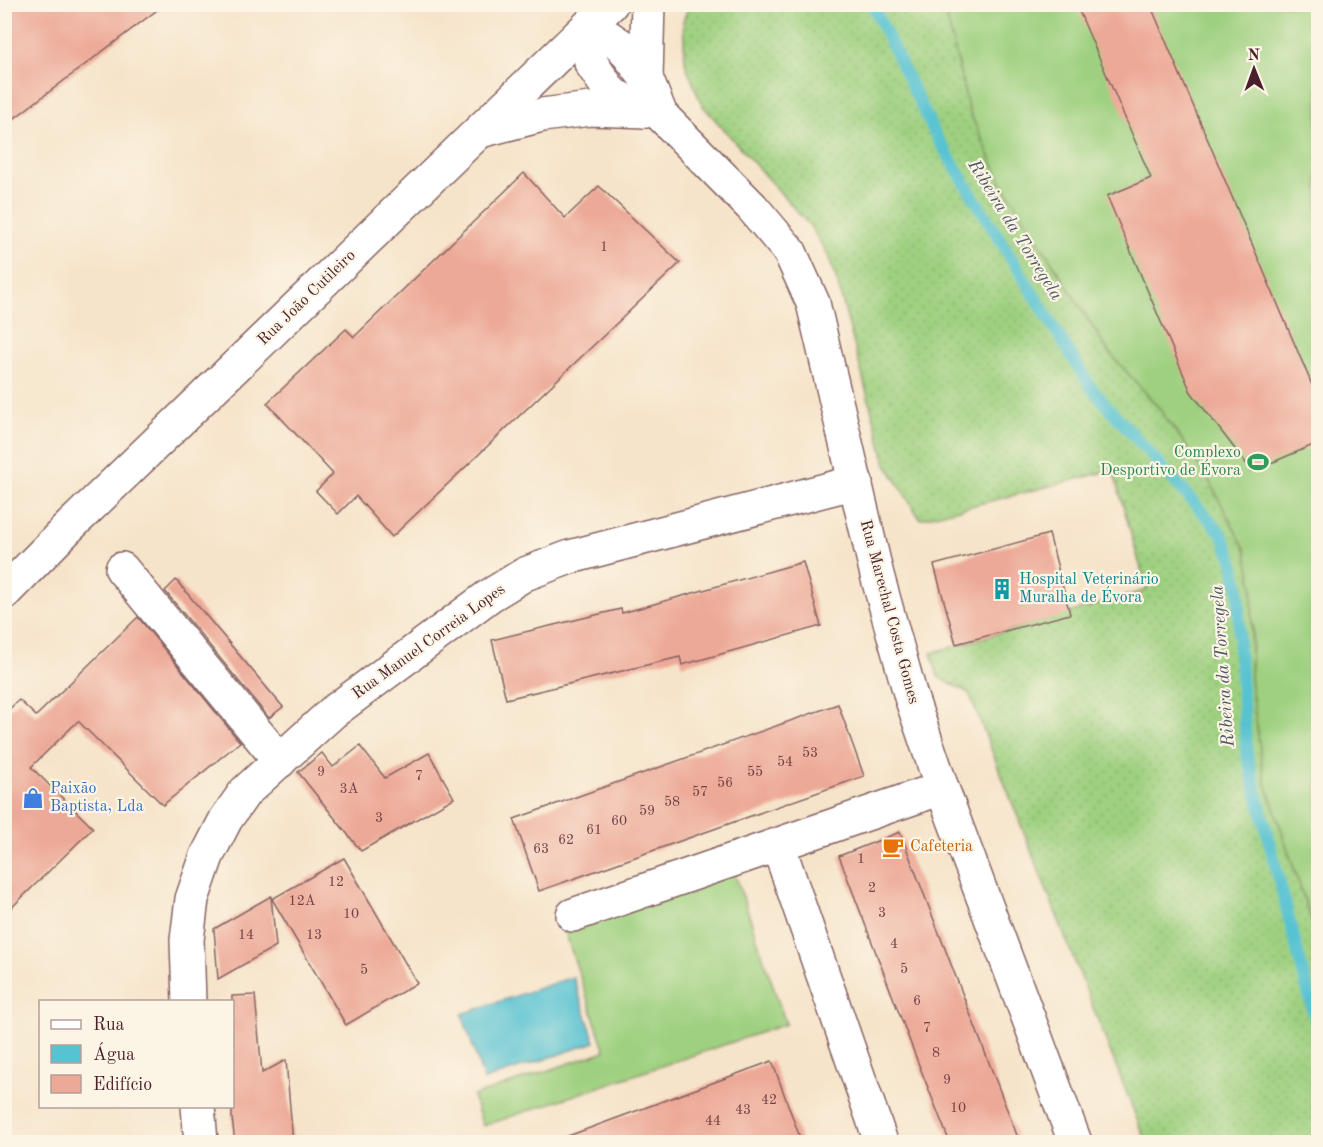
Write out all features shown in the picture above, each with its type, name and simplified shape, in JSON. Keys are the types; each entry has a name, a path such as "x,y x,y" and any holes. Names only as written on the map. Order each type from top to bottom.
{"street":[{"path":"648,4 646,78 654,113"},
{"path":"600,15 646,78"},
{"path":"600,15 591,63 612,94 654,113"},
{"name":"Rua João Cutileiro","path":"4,593 75,521 600,15"},
{"path":"480,131 542,115 591,109 654,113"},
{"name":"Rua Marechal Costa Gomes","path":"654,113 752,207 790,252 813,303 878,575 911,697 942,788 1075,1143"},
{"name":"Rua Manuel Correia Lopes","path":"189,1000 188,940 192,899 207,856 226,819 245,792 333,712 489,596 525,574 570,557 856,482"},
{"path":"122,569 280,761"},
{"path":"573,915 942,788"},
{"path":"778,846 881,1143"},
{"path":"198,1108 201,1143"}],"green space":[{"path":"689,5 944,5 969,111 1003,185 1108,351 1158,407 1208,479 1246,551 1253,586 1250,678 1264,778 1318,941 1318,1142 1146,1142 969,693 938,677 931,653 1147,590 1113,470 920,519 886,464 837,281 827,253 810,226 702,105 685,63 683,21"},
{"name":"Complexo Desportivo de Évora","path":"944,5 1318,5 1318,941 1264,778 1250,678 1253,626 1208,479 1158,407 1108,351 1003,185 969,111"},
{"path":"733,868 786,1024 483,1126 473,1096 605,1051 563,926"}],"water":[{"path":"573,977 595,1042 484,1080 462,1014"}],"building":[{"path":"4,4 165,4 4,126"},
{"path":"1076,4 1150,4 1318,399 1318,443 1252,471 1191,392 1107,196 1151,178"},
{"path":"524,173 565,218 599,186 680,263 392,537 356,496 338,514 316,491 333,474 267,403 346,329 354,337"},
{"name":"Hospital Veterinário Muralha de Évora","path":"1049,534 1070,614 956,644 934,565"},
{"path":"803,562 821,626 682,665 680,657 506,699 492,640 621,609 622,613"},
{"path":"176,580 283,707 269,718 165,591"},
{"path":"138,617 240,742 163,805 78,721 31,767 93,828 4,915 4,714 19,700 36,716"},
{"path":"838,704 864,776 539,891 514,819"},
{"path":"360,746 385,778 429,753 454,798 361,851 298,772 322,753 333,767"},
{"path":"900,832 1020,1143 950,1143 917,1060 839,856"},
{"path":"344,858 417,983 346,1025 272,899"},
{"path":"271,896 276,946 218,979 214,929"},
{"path":"255,995 262,1073 286,1060 293,1143 235,1143 232,1118 232,1108 234,1108 234,1000 232,996"},
{"path":"772,1061 802,1143 561,1143 560,1139"}],"waterway":[{"name":"Ribeira da Torregela","path":"872,4 936,136 1092,389 1222,534 1233,561 1239,589 1239,650 1247,755 1318,1031"}],"place":[{"name":"Complexo Desportivo de Évora","path":"1258,462"},
{"name":"Hospital Veterinário Muralha de Évora","path":"1002,589"},
{"name":"Paixão Baptista, Lda","path":"33,798"},
{"name":"Cafeteria","path":"893,847"}]}
